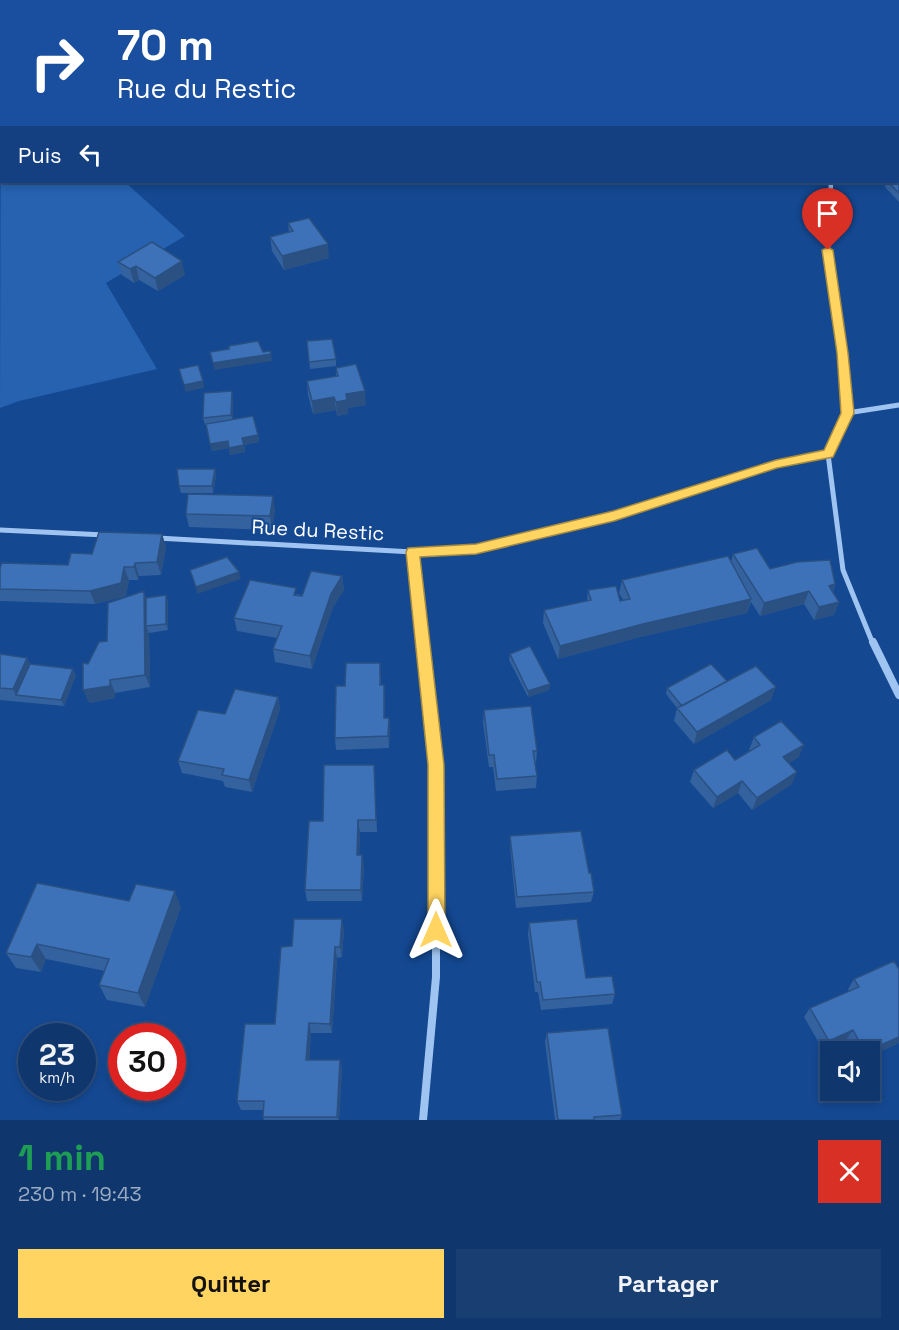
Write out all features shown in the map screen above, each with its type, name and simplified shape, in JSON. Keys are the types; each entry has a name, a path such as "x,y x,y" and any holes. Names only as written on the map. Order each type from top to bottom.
{"street":[{"path":"831,183 828,250 843,353 848,413 828,454 843,570 866,629 899,695"},
{"path":"848,413 899,405"},
{"name":"Rue du Restic","path":"144,537 413,552 476,549 614,516 776,464 828,454"},
{"path":"0,530 108,535"},
{"path":"413,552 436,765 436,977 423,1120"}],"shaded area":[{"path":"1,183 126,183 185,236 106,283 157,369 19,401 0,408"}],"building":[{"path":"889,183 899,183 899,193"},
{"path":"309,218 328,244 282,256 270,237 293,231 288,223"},
{"path":"152,242 182,261 155,278 136,266 130,269 118,262"},
{"path":"332,339 336,359 309,362 307,341"},
{"path":"258,341 263,352 270,351 271,354 213,363 210,352"},
{"path":"356,364 365,391 346,394 347,400 336,402 334,397 312,401 307,381 338,376 336,368"},
{"path":"198,365 203,381 184,385 179,369"},
{"path":"232,391 231,415 203,418 204,393"},
{"path":"253,416 258,435 242,438 244,445 229,448 228,441 210,444 206,424"},
{"path":"177,469 215,469 212,486 179,486"},
{"path":"188,494 273,496 270,516 186,514"},
{"path":"99,532 162,534 157,562 135,563 134,567 124,567 121,583 90,591 0,589 2,563 68,565 71,553 92,554"},
{"path":"757,548 770,569 797,562 830,560 835,584 829,586 839,602 819,607 809,591 764,603 733,554"},
{"path":"728,556 751,599 560,646 544,610 591,600 588,590 616,586 620,601 630,599 622,580"},
{"path":"227,557 239,572 196,587 190,570"},
{"path":"311,571 342,576 331,594 310,656 273,649 282,626 234,618 250,580 296,588 294,595 302,596"},
{"path":"144,591 145,675 110,680 110,686 83,690 83,663 88,664 99,642 107,641 108,603"},
{"path":"166,595 166,624 146,626 146,598"},
{"path":"530,646 550,684 528,691 510,654"},
{"path":"0,654 27,658 13,689 0,688"},
{"path":"346,663 380,663 380,685 384,685 384,718 389,718 388,736 335,738 336,686 345,686"},
{"path":"30,664 73,669 61,700 16,695"},
{"path":"711,664 727,681 682,706 667,688"},
{"path":"756,666 776,687 697,732 677,708"},
{"path":"235,689 278,697 249,780 222,775 224,769 178,761 198,710 225,714"},
{"path":"531,706 537,751 533,751 537,776 497,779 494,755 489,755 484,710"},
{"path":"781,721 804,745 783,757 797,772 757,798 742,781 717,797 694,770 727,750 735,760 760,745 754,737"},
{"path":"324,765 374,765 376,820 358,820 357,855 362,855 361,890 305,890 309,821 323,821"},
{"path":"581,831 594,892 517,897 510,836"},
{"path":"37,883 129,901 136,884 175,891 138,993 99,985 109,959 37,944 31,957 6,953"},
{"path":"294,919 342,919 340,947 335,947 330,1024 309,1023 306,1060 340,1060 337,1117 263,1117 264,1101 237,1101 245,1024 275,1024 281,947 292,946"},
{"path":"577,919 586,978 612,976 615,994 543,1000 540,982 537,982 529,923"},
{"path":"894,961 899,969 899,1037 880,1045 880,1041 859,1041 853,1030 829,1041 810,1008 859,987 854,979"},
{"path":"608,1028 622,1115 594,1117 594,1120 558,1120 547,1033"}],"route":[{"path":"436,930 436,765 413,552 476,549 614,516 776,464 828,454 848,413 843,353 828,250"}]}
